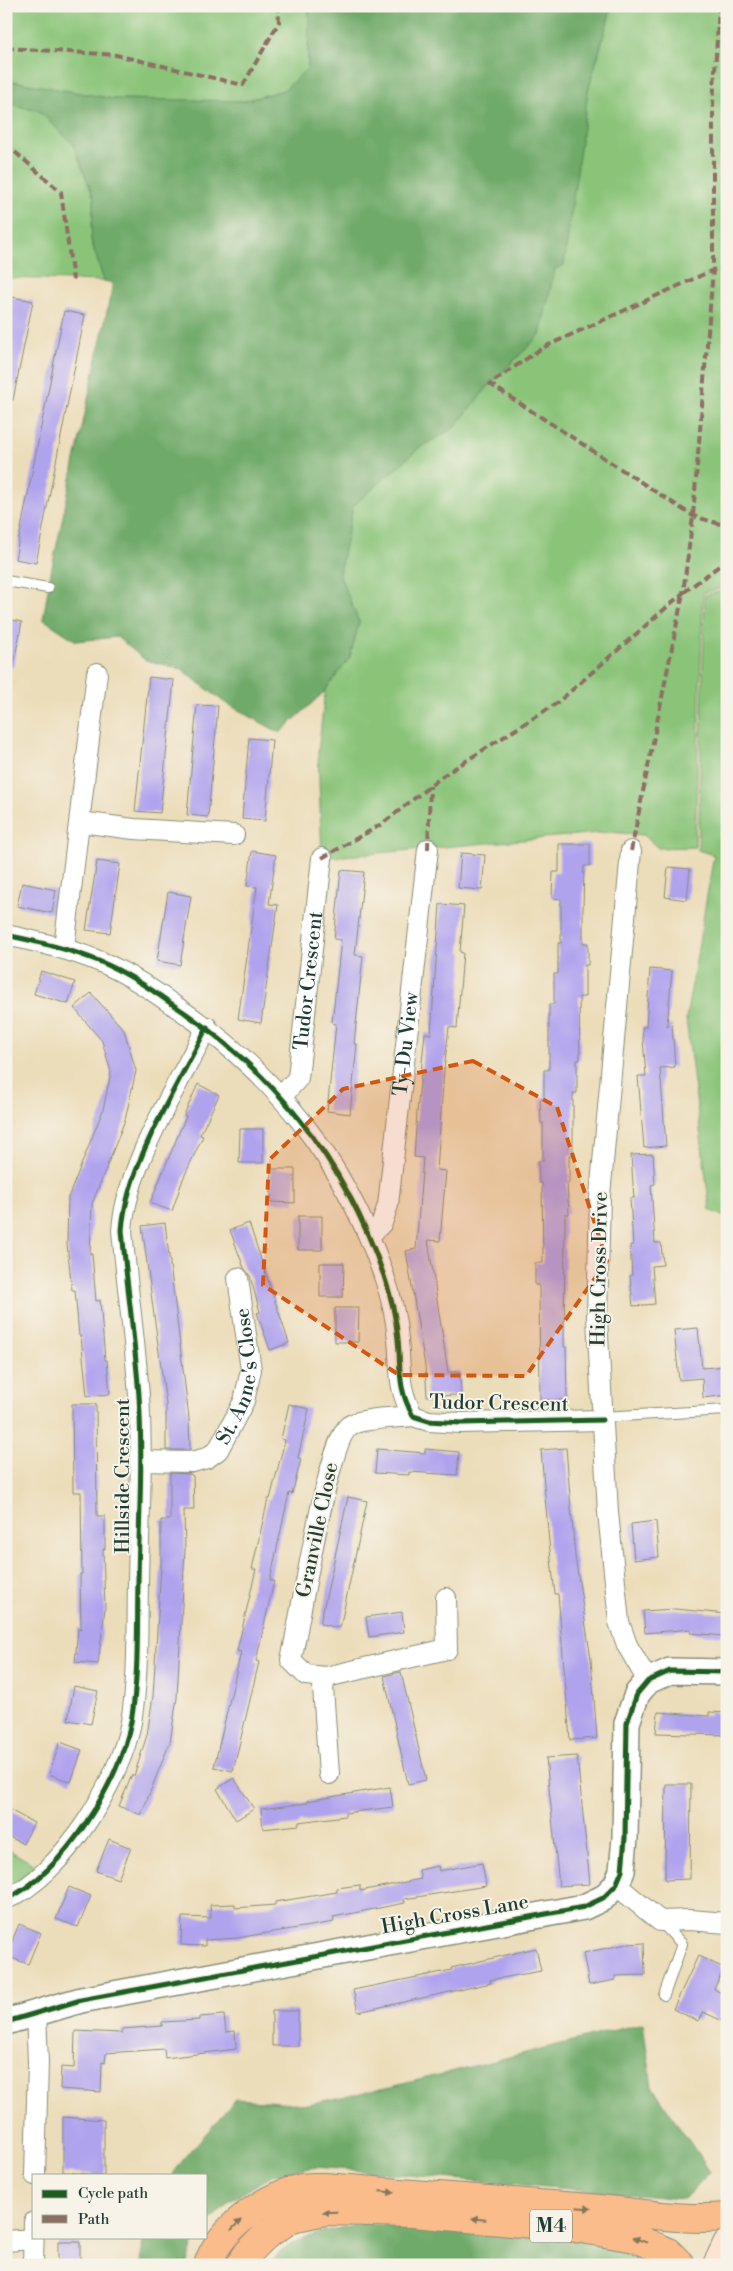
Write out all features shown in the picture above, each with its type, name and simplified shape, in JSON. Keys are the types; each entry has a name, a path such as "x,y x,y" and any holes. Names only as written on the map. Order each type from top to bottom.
{"highway":[{"path":"208,2265 223,2238 246,2215 275,2198 298,2188 324,2187 596,2209 670,2218 703,2219 727,2217"},
{"name":"M4","path":"240,2265 248,2253 266,2236 292,2218 325,2211 413,2213 576,2228 635,2238 668,2252 681,2265"}],"main road":[{"path":"717,2265 727,2244"}],"street":[{"path":"64,948 97,673"},
{"path":"80,822 134,829 234,836"},
{"name":"Ty-Du View","path":"370,1235 382,1223 388,1205 428,849"},
{"name":"High Cross Drive","path":"632,851 600,1196 597,1318 602,1418 618,1622 627,1645 648,1681"},
{"name":"Tudor Crescent","path":"282,1096 298,1078 322,858"},
{"name":"Tudor Crescent","path":"6,935 64,948 102,962 139,982 207,1027 246,1060 282,1096 327,1155 370,1235 388,1287 398,1338 400,1382 404,1399 413,1416 429,1421 461,1423 602,1418"},
{"name":"Hillside Crescent","path":"6,1899 14,1896 46,1872 70,1843 102,1797 124,1749 131,1721 137,1664 140,1460 139,1396 122,1230 124,1207 129,1188 147,1146 207,1027"},
{"name":"St. Anne's Close","path":"140,1460 192,1462 207,1458 218,1450 231,1426 244,1401 251,1370 238,1278"},
{"name":"Granville Close","path":"413,1416 362,1422 349,1426 340,1436 332,1457 291,1660 306,1675 326,1677 447,1649 446,1598"},
{"path":"727,1672 670,1671 648,1681 634,1699 627,1722 625,1838 622,1871 616,1885 660,1921 690,1920 727,1923"},
{"path":"326,1677 323,1688 330,1774"},
{"name":"High Cross Lane","path":"6,2022 81,2000 163,1983 584,1907 604,1898 616,1885"},
{"path":"35,2174 38,2062 36,2013"},
{"path":"6,2241 32,2231"},
{"path":"33,2265 34,2238"}],"lane":[{"path":"6,581 48,588"},
{"path":"602,1418 727,1410"},
{"path":"660,1921 682,1944 664,1995"}],"highlighted area":[{"path":"473,1061 557,1107 607,1261 526,1376 399,1375 263,1285 269,1160 343,1089"}],"green space":[{"path":"6,6 309,6 308,68 284,90 244,101 114,99 6,80"},
{"path":"309,6 612,6 588,91 564,265 555,269 540,335 490,384 454,428 419,448 353,506 339,574 359,622 350,657 325,691 280,733 224,702 181,669 145,660 117,637 76,641 43,619 51,572 113,283 104,281 91,240 94,198 73,144 39,111 6,103 6,80 114,99 244,101 284,90 308,68"},
{"path":"612,6 727,6 727,587 703,593 695,847 658,848 644,835 610,832 322,858 318,753 325,691 350,657 359,622 339,574 353,506 419,448 454,428 490,384 540,335 576,170 588,91"},
{"path":"6,103 39,111 73,144 94,198 91,240 104,281 6,278"},
{"path":"727,590 727,1218 710,1210 686,1019 714,855 698,850 705,595"},
{"path":"6,1848 46,1872 6,1899"},
{"path":"643,2023 652,2086 710,2172 684,2199 317,2167 274,2174 230,2201 208,2223 208,2174 174,2174 177,2167 236,2099 308,2104 395,2086"},
{"path":"364,2224 597,2237 650,2257 657,2265 266,2265 292,2243 324,2231"},
{"path":"143,2238 196,2238 186,2265 141,2265"}],"building":[{"path":"12,297 33,301 13,400 6,399 6,325"},
{"path":"64,311 85,315 36,563 15,559"},
{"path":"6,619 22,622 13,667 6,666"},
{"path":"149,677 174,680 160,813 135,811"},
{"path":"197,705 218,706 208,817 187,815"},
{"path":"249,738 272,740 265,821 242,819"},
{"path":"559,844 590,844 590,866 584,866 583,910 583,943 588,943 588,965 585,965 585,997 579,997 580,1060 577,1060 577,1093 573,1093 573,1155 569,1155 569,1183 567,1183 569,1214 565,1214 564,1347 566,1347 567,1400 540,1400 539,1285 535,1285 535,1263 543,1263 542,1183 539,1183 538,1161 543,1161 543,1123 541,1123 540,1099 544,1099 544,1070 549,1070 549,1004 554,1004 554,974 558,974 558,943 561,943 561,899 552,898 553,872 559,872"},
{"path":"252,851 276,855 269,904 278,905 261,1023 238,1019 257,887 247,886"},
{"path":"461,853 485,855 482,890 458,888"},
{"path":"97,861 120,864 110,933 86,930"},
{"path":"668,867 690,869 687,900 665,897"},
{"path":"341,870 364,872 355,955 363,956 354,1044 357,1044 350,1114 327,1111 336,1024 332,1023 341,940 334,939"},
{"path":"22,883 56,890 52,913 17,906"},
{"path":"168,892 191,896 180,965 157,961"},
{"path":"440,904 464,906 460,952 463,953 457,1028 449,1027 444,1070 437,1170 446,1171 440,1241 428,1240 448,1372 460,1372 461,1395 427,1396 425,1366 406,1251 416,1249 423,1158 414,1157 417,1112 425,1033 431,1034"},
{"path":"650,969 672,971 667,1026 672,1025 675,1067 660,1068 666,1146 644,1148 638,1076 646,1076 642,1027 646,1027"},
{"path":"41,971 75,982 68,1004 34,994"},
{"path":"91,993 124,1030 136,1071 125,1120 92,1204 90,1254 92,1254 96,1301 100,1300 110,1394 87,1396 75,1290 72,1290 67,1244 68,1198 103,1110 111,1072 102,1041 74,1008"},
{"path":"198,1084 219,1095 200,1135 203,1136 183,1179 172,1211 150,1203"},
{"path":"240,1129 263,1129 263,1163 239,1163"},
{"path":"653,1154 655,1184 651,1185 655,1243 661,1243 663,1265 652,1266 655,1304 633,1306 630,1276 632,1275 630,1245 633,1245 630,1198 634,1198 631,1155"},
{"path":"271,1169 295,1169 295,1203 271,1202"},
{"path":"298,1216 322,1216 322,1250 298,1250"},
{"path":"165,1223 189,1418 190,1450 166,1450 166,1404 142,1226"},
{"path":"249,1223 289,1343 270,1350 257,1313 260,1312 250,1276 244,1268 230,1230"},
{"path":"320,1263 344,1263 343,1297 320,1297"},
{"path":"335,1308 359,1308 358,1342 335,1342"},
{"path":"698,1328 702,1368 727,1366 727,1395 703,1398 702,1378 679,1380 674,1330"},
{"path":"72,1404 96,1404 97,1516 105,1516 105,1549 103,1549 105,1608 98,1664 75,1662 78,1628 81,1629 80,1574 82,1574 81,1492 73,1492"},
{"path":"289,1404 309,1409 298,1458 301,1459 292,1494 289,1493 270,1580 274,1581 256,1661 259,1662 233,1771 214,1767 241,1652 237,1651 256,1569 252,1569 268,1499 270,1499 285,1440 281,1439"},
{"path":"566,1448 575,1556 591,1659 597,1738 570,1740 558,1594 555,1594 541,1450"},
{"path":"377,1449 425,1453 425,1449 459,1452 457,1475 409,1472 409,1475 375,1473"},
{"path":"170,1473 190,1474 193,1476 194,1510 184,1510 185,1549 177,1698 170,1742 141,1815 119,1806 132,1775 134,1776 147,1735 153,1696 161,1566 161,1520 170,1520"},
{"path":"348,1497 367,1501 340,1628 320,1624"},
{"path":"656,1521 659,1557 634,1560 631,1524"},
{"path":"675,1609 726,1614 725,1636 690,1633 691,1629 645,1633 643,1611"},
{"path":"402,1612 404,1632 369,1637 366,1617"},
{"path":"401,1672 426,1780 408,1784 384,1676"},
{"path":"74,1686 98,1691 91,1724 68,1720"},
{"path":"658,1712 709,1716 709,1712 727,1713 727,1735 656,1733"},
{"path":"60,1742 82,1750 71,1782 49,1774"},
{"path":"577,1756 590,1884 559,1886 546,1758"},
{"path":"234,1778 254,1809 236,1820 217,1789"},
{"path":"666,1784 691,1784 690,1879 665,1880"},
{"path":"390,1787 393,1807 345,1813 345,1816 299,1822 299,1825 263,1829 261,1809 307,1803 307,1801"},
{"path":"6,1808 34,1823 23,1844 6,1835"},
{"path":"109,1839 131,1848 118,1879 96,1871"},
{"path":"482,1863 486,1886 404,1899 405,1903 333,1917 334,1922 237,1938 205,1940 205,1946 181,1945 182,1917 211,1918 210,1905 235,1904 235,1908 275,1905 275,1902 337,1892 337,1888 360,1885 360,1891 421,1879 419,1870 438,1866 439,1871"},
{"path":"69,1887 91,1896 78,1927 56,1919"},
{"path":"19,1924 41,1933 28,1964 6,1956"},
{"path":"644,1943 645,1975 615,1976 615,1980 589,1985 583,1953 627,1944"},
{"path":"536,1948 541,1971 490,1980 491,1983 358,2012 353,1990 452,1970 451,1968"},
{"path":"698,1956 724,1968 714,1989 727,1996 727,2023 703,2012 698,2021 673,2009"},
{"path":"272,2011 298,2011 298,2046 272,2046"},
{"path":"224,2015 226,2032 235,2031 236,2049 165,2058 164,2049 106,2053 105,2063 102,2062 101,2092 60,2089 61,2067 74,2068 75,2031 122,2033 122,2029 162,2026 162,2022 199,2020 199,2017"},
{"path":"63,2117 104,2120 104,2174 63,2172"},
{"path":"58,2242 80,2242 80,2265 58,2265"}],"marked path":[{"path":"6,48 116,55 243,85 279,22 278,6"},
{"path":"322,858 382,824 444,775 557,703 683,593 693,516 713,270 713,104 719,6"},
{"path":"6,144 61,192 73,280"},
{"path":"727,267 713,270 542,348 490,384 693,516 727,526"},
{"path":"723,525 727,455"},
{"path":"631,851 683,593 727,560"},
{"path":"428,849 430,786"}],"cycle path":[{"path":"6,935 78,953 119,970 145,985 206,1028 241,1057 272,1088 300,1121 326,1156 348,1193 368,1233 391,1299 396,1323 402,1387 413,1416 429,1421 461,1423 602,1420"},
{"path":"6,1899 27,1887 48,1870 68,1848 86,1823 102,1797 115,1770 125,1745 131,1722 134,1705 137,1652 141,1442 139,1396 122,1230 133,1179 143,1153 168,1100 207,1027"},
{"path":"6,2022 81,2000 584,1907 603,1898 616,1885 622,1871 625,1838 627,1723 637,1694 648,1681 670,1671 727,1672"}]}
